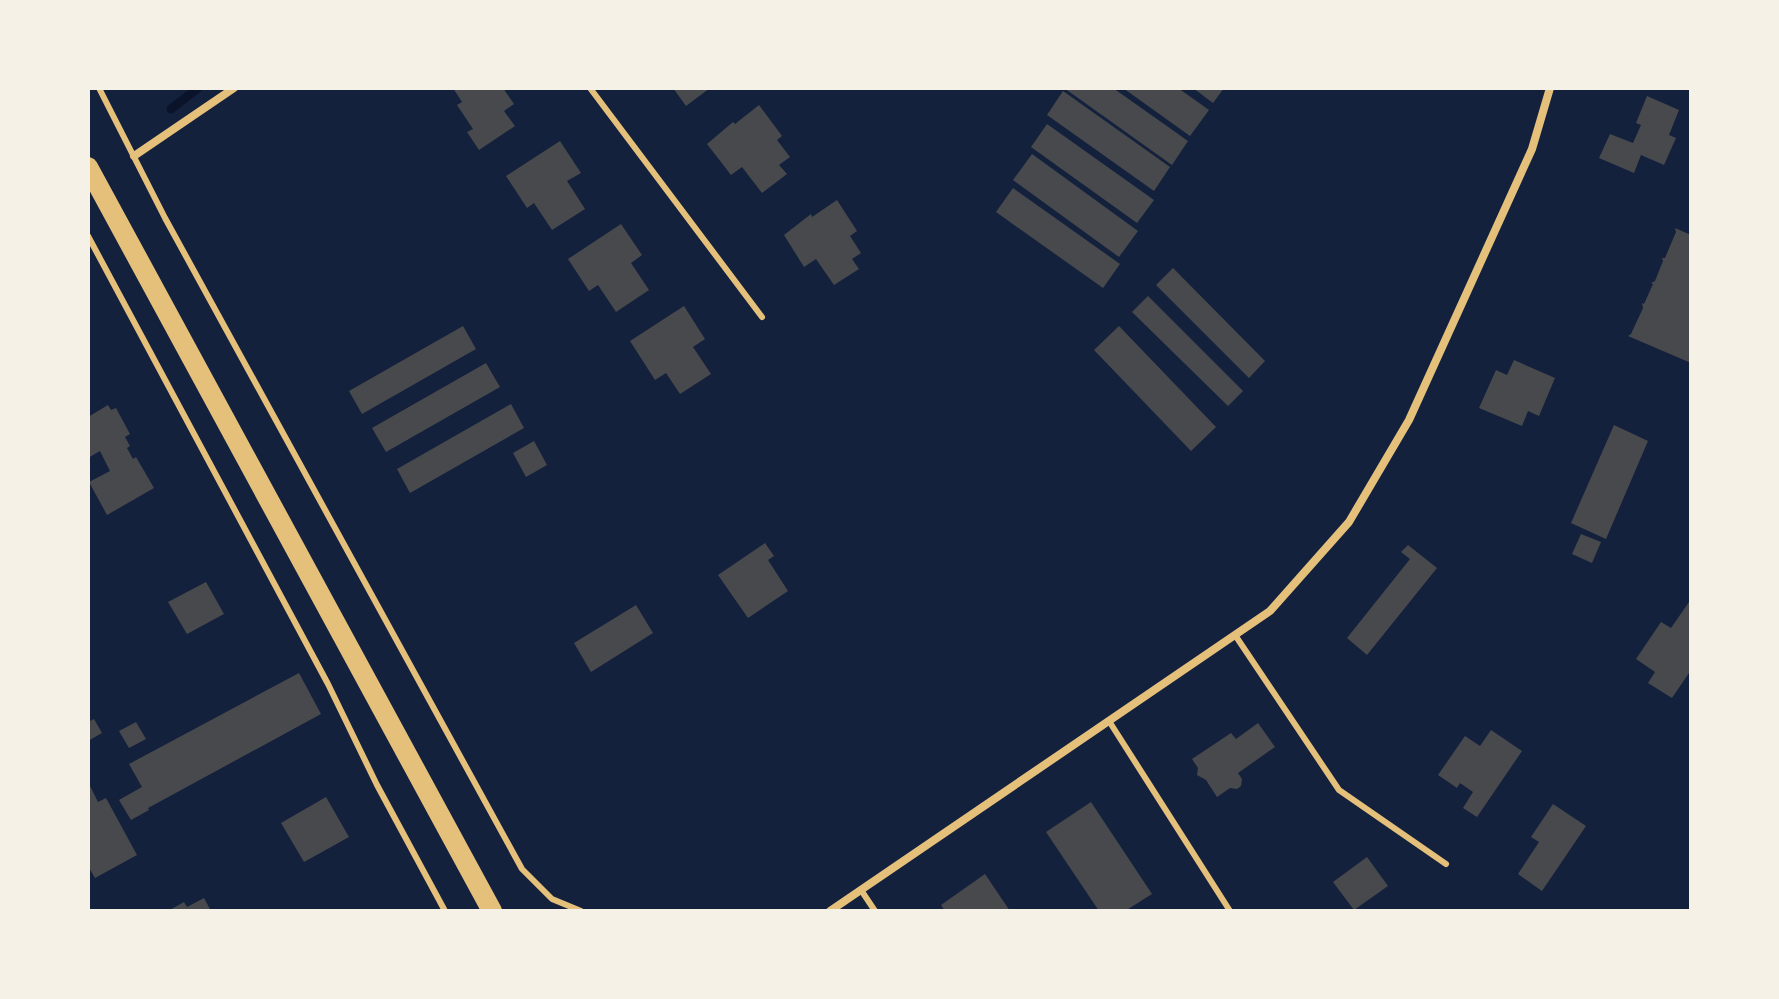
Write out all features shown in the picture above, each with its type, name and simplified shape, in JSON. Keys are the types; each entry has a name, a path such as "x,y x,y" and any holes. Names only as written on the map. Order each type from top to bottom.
{"main road":[{"path":"88,167 492,911"}],"street":[{"path":"134,156 234,88"},
{"path":"830,911 1270,611 1349,522 1409,420 1532,149 1550,88"}],"lane":[{"path":"99,88 196,274 522,869 552,899 581,911"},
{"path":"590,88 762,317"},
{"path":"88,236 328,684 377,785 445,911"},
{"path":"1235,635 1339,790 1446,864"},
{"path":"1109,721 1230,911"},
{"path":"861,890 875,911"}],"building":[{"path":"453,88 503,88 514,104 504,111 515,126 479,150 467,132 473,129 457,105 462,102"},
{"path":"673,88 710,88 686,106"},
{"path":"1064,88 1113,88 1188,141 1172,165"},
{"path":"1123,88 1178,88 1209,110 1190,136"},
{"path":"1193,88 1224,88 1213,103"},
{"path":"1063,91 1170,167 1154,191 1047,115"},
{"path":"1647,96 1679,110 1669,135 1676,138 1664,165 1641,155 1634,173 1599,158 1610,134 1633,143 1641,125 1636,123"},
{"path":"759,105 782,136 777,140 790,157 779,165 787,174 762,193 742,167 731,175 707,144"},
{"path":"1047,124 1154,200 1137,223 1031,147"},
{"path":"560,141 581,173 567,181 585,209 552,230 534,203 527,208 506,176"},
{"path":"1032,154 1138,231 1119,257 1013,180"},
{"path":"1013,188 1120,264 1103,288 996,212"},
{"path":"837,200 857,231 850,236 861,253 852,259 859,269 834,285 816,259 804,267 784,235 811,214 812,217"},
{"path":"621,224 642,255 631,263 649,290 616,312 598,285 589,291 568,259"},
{"path":"1675,228 1691,235 1691,363 1628,336 1643,308 1642,303 1651,283 1655,281"},
{"path":"1173,268 1265,361 1249,378 1156,285"},
{"path":"1148,296 1243,391 1228,406 1132,312"},
{"path":"684,306 705,339 693,347 711,374 680,394 666,373 655,380 630,341"},
{"path":"463,326 476,349 362,414 349,391"},
{"path":"1119,326 1216,427 1191,451 1094,350"},
{"path":"1514,360 1555,378 1539,416 1528,411 1522,426 1479,408 1496,370 1507,375"},
{"path":"486,363 500,387 386,452 372,428"},
{"path":"511,404 524,428 410,493 397,469"},
{"path":"108,405 111,410 116,408 130,434 125,437 130,446 127,448 133,459 136,457 154,488 107,515 89,482 110,471 100,451 88,458 88,417"},
{"path":"1614,425 1648,441 1606,539 1571,523"},
{"path":"534,441 547,465 526,477 513,453"},
{"path":"1581,534 1601,542 1592,563 1572,554"},
{"path":"765,543 774,556 768,560 788,591 748,618 718,575"},
{"path":"1408,545 1437,568 1367,655 1347,638 1410,559 1401,552"},
{"path":"206,582 224,614 187,634 168,602"},
{"path":"1689,602 1691,670 1672,698 1648,683 1655,672 1636,659 1661,622 1671,628"},
{"path":"636,605 653,633 591,672 574,643"},
{"path":"299,673 321,714 131,820 119,800 142,787 129,764"},
{"path":"94,719 102,733 88,741 88,722"},
{"path":"136,722 146,739 129,748 119,731"},
{"path":"1258,723 1275,747 1238,773 1242,779 1241,786 1230,788 1217,797 1206,780 1197,775 1198,768 1192,759 1231,733 1236,739"},
{"path":"1491,730 1522,751 1477,817 1463,808 1473,792 1460,783 1457,788 1438,775 1465,736 1480,746"},
{"path":"88,782 98,802 106,798 137,855 95,878 88,866"},
{"path":"326,797 349,837 304,862 281,823"},
{"path":"1091,802 1152,894 1125,911 1099,911 1046,832"},
{"path":"1553,804 1586,826 1542,891 1518,874 1539,842 1531,837"},
{"path":"1367,857 1388,886 1354,910 1333,882"},
{"path":"985,874 1010,911 945,911 941,905"},
{"path":"204,898 211,911 168,911 184,902 187,907"}],"waterway":[{"path":"171,109 198,88"}]}
